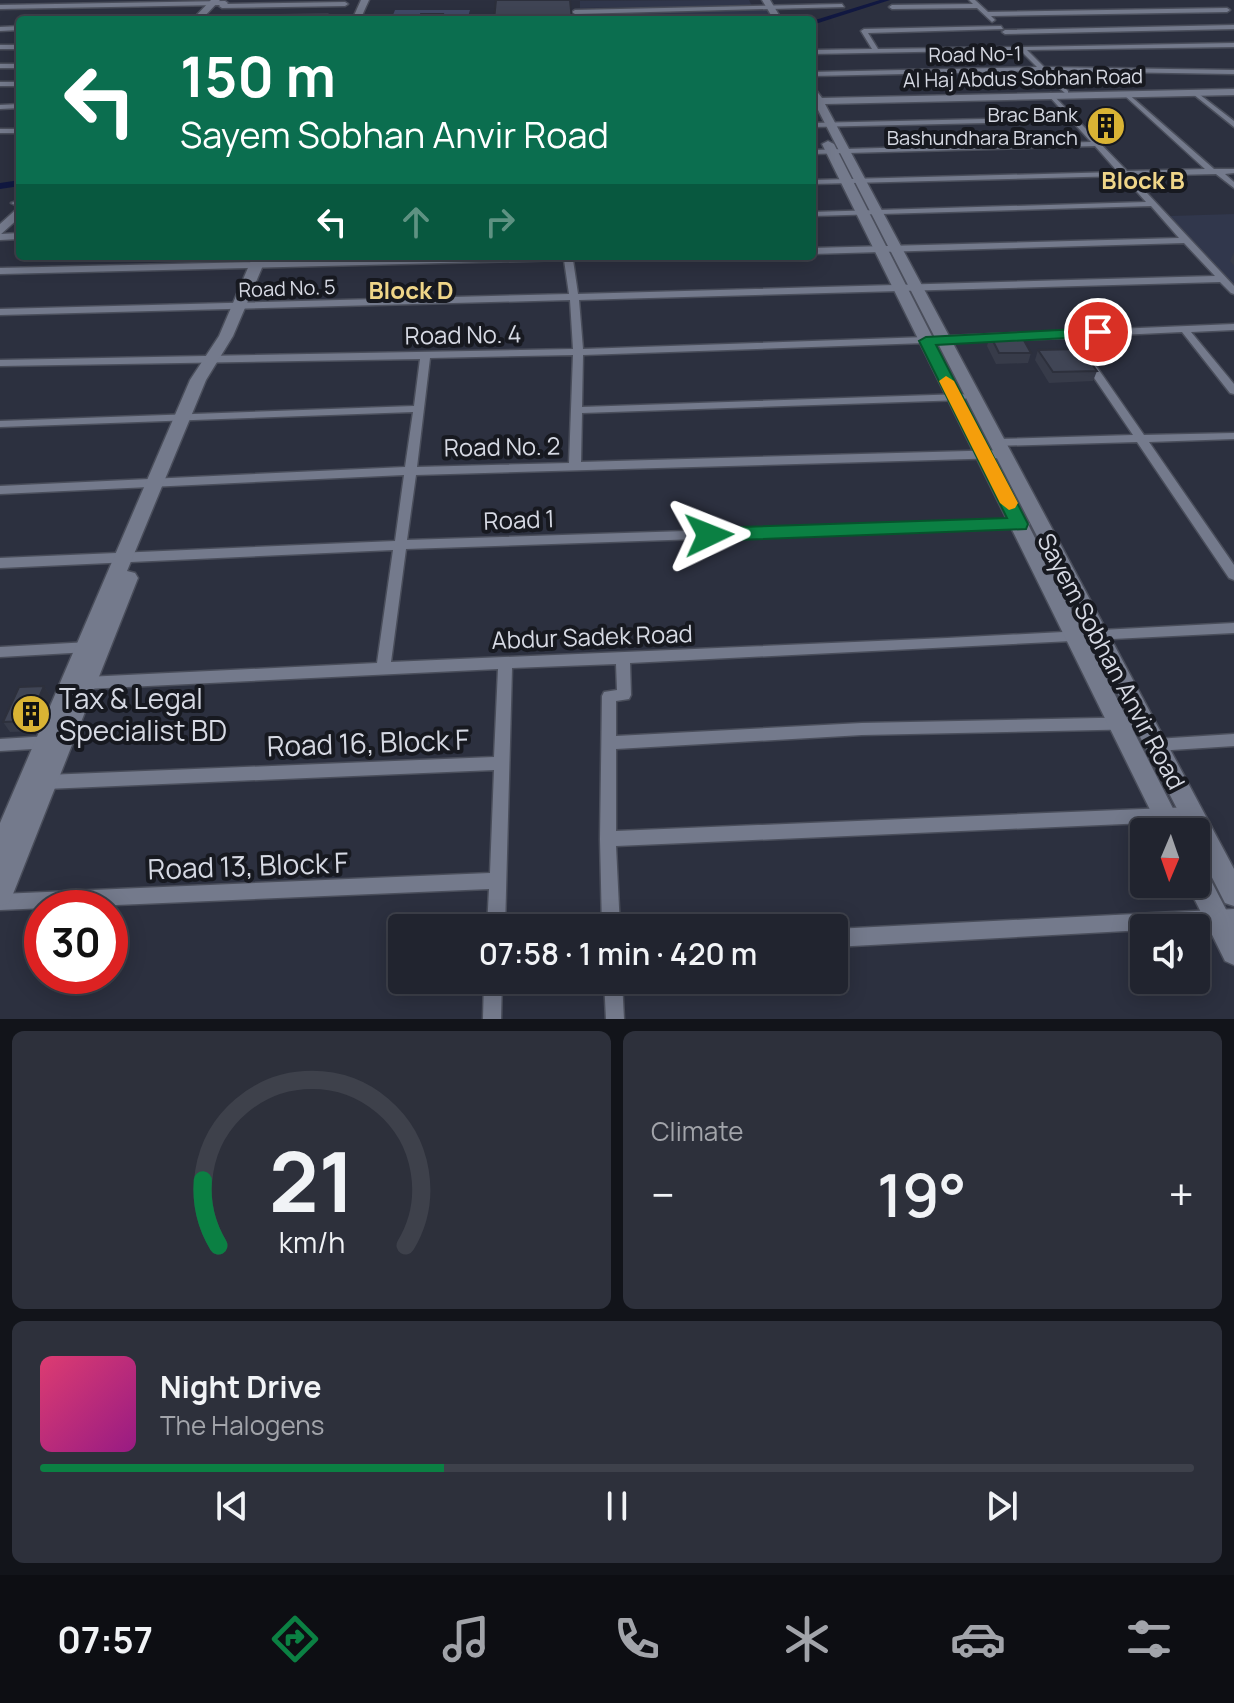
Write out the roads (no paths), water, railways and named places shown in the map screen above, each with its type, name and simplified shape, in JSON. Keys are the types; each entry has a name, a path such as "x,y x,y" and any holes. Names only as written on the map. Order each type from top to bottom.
{"street":[{"path":"0,7 22,0"},
{"path":"1211,0 1231,12"},
{"path":"0,16 12,3 345,4"},
{"path":"202,16 221,3"},
{"path":"576,3 576,16"},
{"path":"892,7 975,3 1066,92"},
{"path":"575,12 765,5 842,6"},
{"path":"987,14 1231,12"},
{"path":"876,51 864,31 1234,27"},
{"path":"816,52 1234,45"},
{"name":"Road No-1","path":"816,74 1041,69 1234,72"},
{"name":"Al Haj Abdus Sobhan Road","path":"816,100 1234,90"},
{"name":"Al Haj Abdus Sobhan Road","path":"816,100 1234,90"},
{"path":"1195,93 1234,125"},
{"path":"1126,94 1234,186"},
{"path":"1051,95 1234,291"},
{"path":"821,125 1072,119"},
{"name":"Sayem Sobhan Anvir Road","path":"821,125 839,151 935,341 955,397 996,450 1041,524 1234,894"},
{"path":"816,152 1096,144"},
{"path":"816,182 1234,171"},
{"path":"816,214 1152,204"},
{"path":"0,234 16,208"},
{"path":"816,251 1186,240"},
{"path":"0,271 336,260"},
{"path":"568,260 578,352 575,467"},
{"path":"0,894 5,858 188,417 210,379 214,360 258,261"},
{"name":"Road No. 5","path":"0,312 238,308 1222,279"},
{"name":"Road No. 4","path":"0,363 578,352 935,341 1234,327"},
{"path":"1184,329 1234,391"},
{"path":"1069,334 1234,575"},
{"name":"Sayem Sobhan Anvir Road","path":"935,341 974,397 996,450 1019,524 1166,818"},
{"path":"384,666 426,354"},
{"path":"577,410 974,397"},
{"path":"0,424 418,409"},
{"name":"Road No. 2","path":"0,490 409,471 996,450 1139,439 1234,436"},
{"name":"Road 1","path":"0,563 400,545 1041,524"},
{"name":"Abdur Sadek Road","path":"86,683 384,666 1077,639 1234,628"},
{"path":"0,652 93,647"},
{"path":"5,858 46,782 54,742 86,683 93,647"},
{"path":"611,914 609,696 624,695 623,657"},
{"path":"497,914 505,662"},
{"path":"609,743 862,729 1145,723"},
{"path":"1156,745 1234,740"},
{"path":"0,745 54,742"},
{"name":"Road 16, Block F","path":"46,782 501,763"},
{"path":"1182,818 1192,814"},
{"path":"608,839 1130,824"},
{"path":"1214,856 1234,856"},
{"name":"Road 13, Block F","path":"0,902 498,881"},
{"path":"1210,896 1225,917 1234,952"},
{"path":"848,937 1225,917"},
{"path":"492,1019 493,994"},
{"path":"614,994 615,1019"}],"waterway":[{"path":"816,22 887,0"},
{"path":"0,186 16,184"}],"place":[{"name":"Brac Bank Bashundhara Branch","path":"1106,126"},
{"name":"Tax & Legal Specialist BD","path":"31,714"}],"district":[{"name":"Block B","path":"1143,179"},
{"name":"Block D","path":"411,289"}]}
